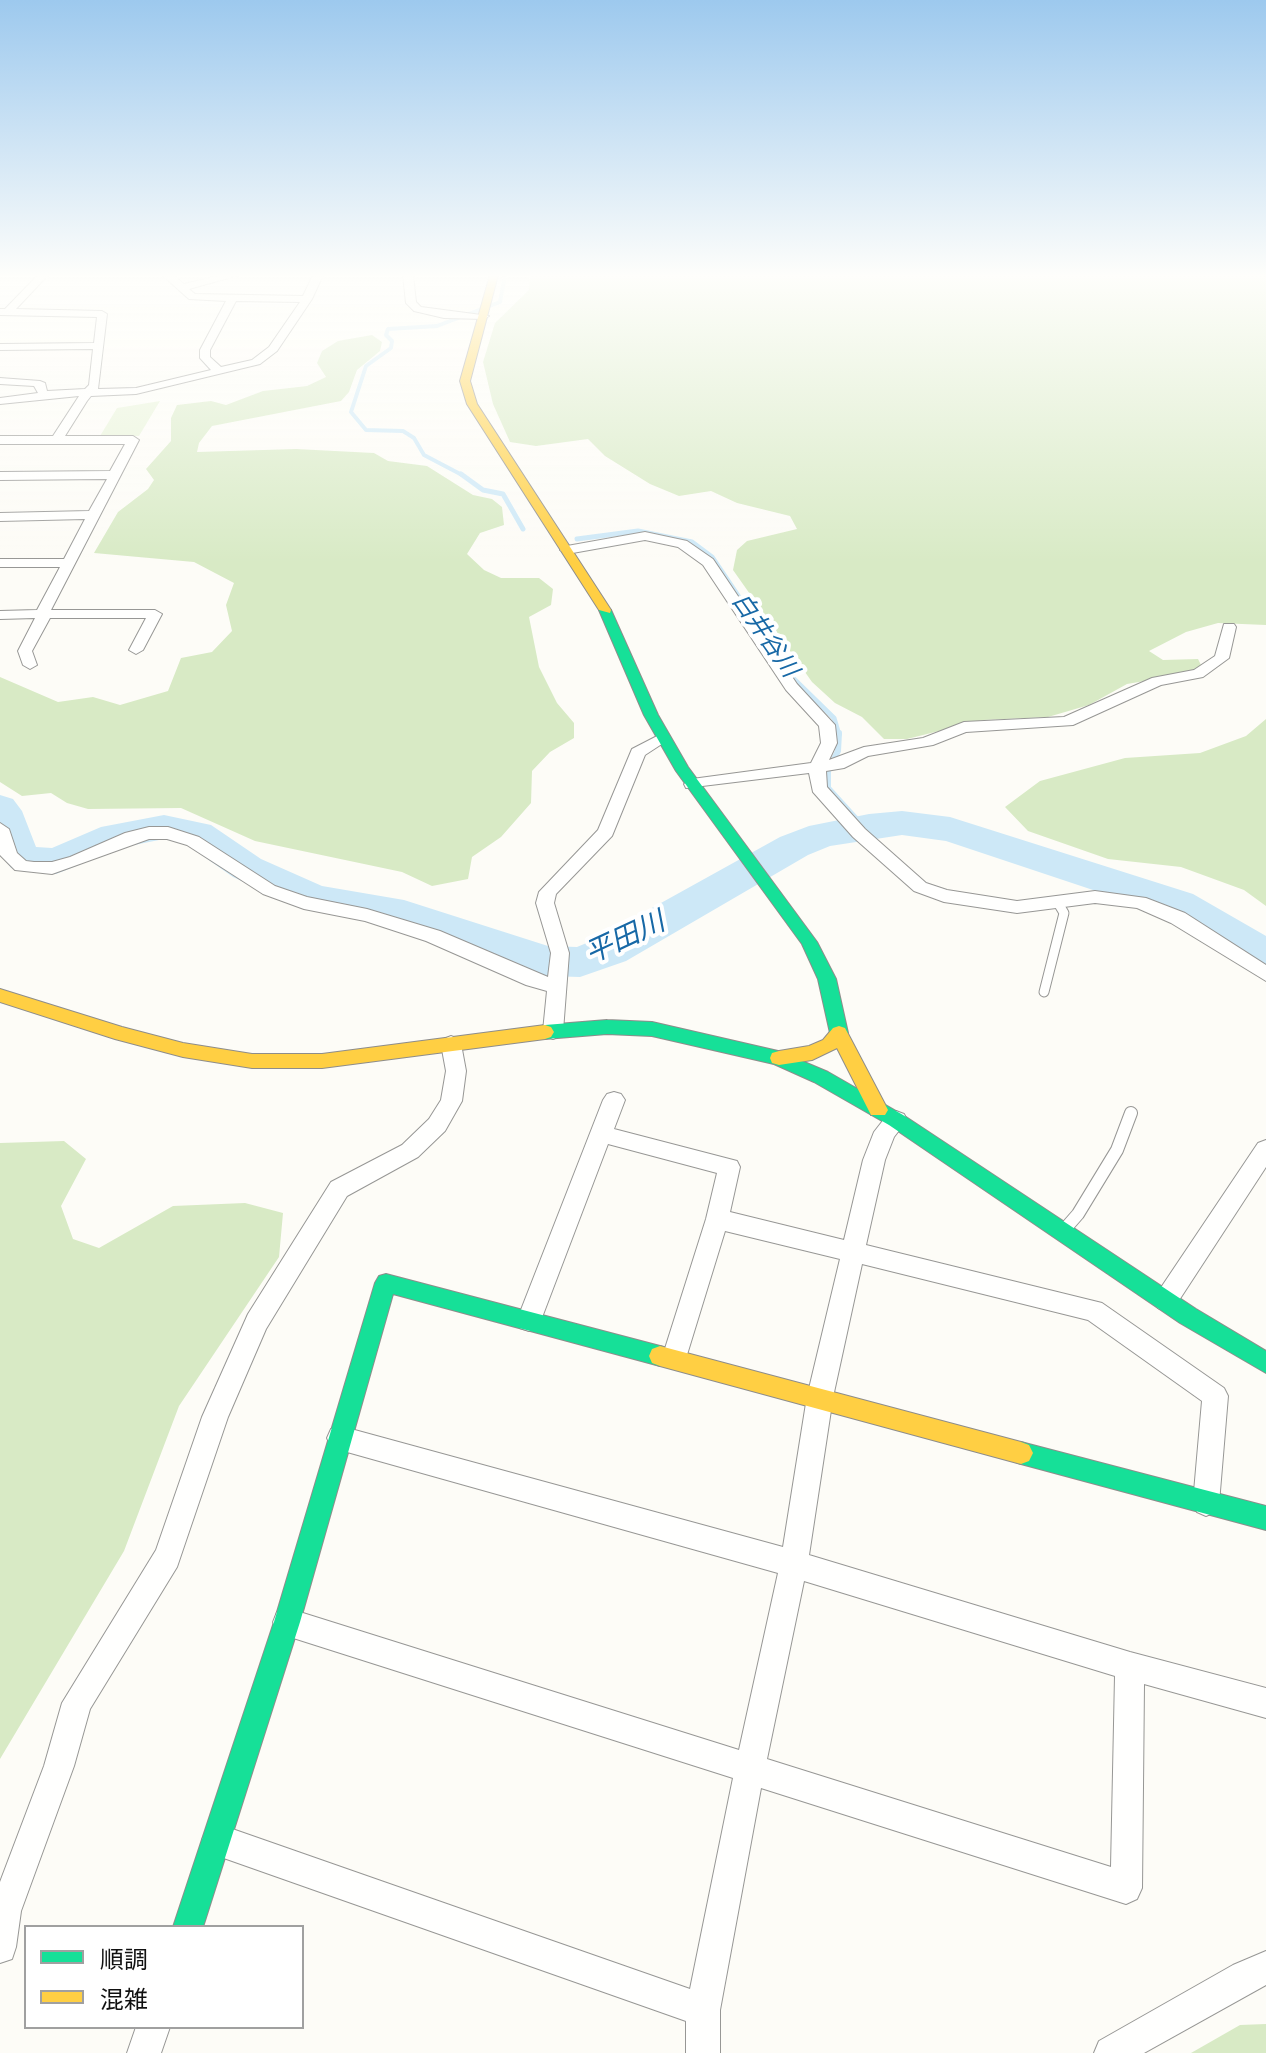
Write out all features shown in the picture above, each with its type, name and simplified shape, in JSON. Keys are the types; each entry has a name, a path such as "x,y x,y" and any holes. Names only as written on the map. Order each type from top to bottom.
{"street":[{"path":"57,440 82,399 94,386 96,371"},
{"path":"0,401 40,395 136,391 224,371"},
{"path":"468,371 468,393 603,607 663,738 742,854 809,942 827,979 839,1033 887,1115 820,1397 794,1564 750,1767 703,2010 703,2053"},
{"path":"0,381 36,383 41,385 40,395"},
{"path":"0,440 133,440 25,651 30,665"},
{"path":"0,476 115,475"},
{"path":"0,517 95,515"},
{"path":"567,550 645,536 682,544 698,552 723,582 791,687 827,725 829,743 817,767 819,788 859,833 920,887 944,896 1017,907 1095,897 1140,902 1178,918 1266,974"},
{"path":"0,563 68,563"},
{"path":"0,615 155,614 136,650"},
{"path":"692,784 846,761 864,752 927,742 964,727 1067,722 1157,681 1198,674 1222,658 1229,627"},
{"path":"553,1031 559,969 545,903 548,892 606,832 638,752 663,738"},
{"path":"0,829 9,856 21,866 34,868 52,868 125,839 149,833 168,833 193,841 269,890 304,903 367,915 433,936 533,980 559,969"},
{"path":"0,995 183,1050 252,1061 322,1061 553,1031 607,1027 652,1029 778,1058 821,1077 887,1115 1266,1363"},
{"path":"778,1058 812,1053 829,1045 839,1033"},
{"path":"0,1947 5,1911 59,1766 77,1703 167,1557 215,1417 257,1322 339,1189 410,1151 437,1125 451,1101 456,1071 451,1044"},
{"path":"529,1320 614,1100"},
{"path":"601,1134 729,1167 717,1219 674,1358"},
{"path":"1166,1300 1266,1149"},
{"path":"717,1219 1094,1311 1215,1396 1206,1503"},
{"path":"189,1925 287,1622 386,1283 1266,1518"},
{"path":"340,1438 794,1564 1130,1666 1266,1703"},
{"path":"287,1622 1126,1888 1130,1666"},
{"path":"218,1840 703,2010"},
{"path":"1111,2053 1266,1968"},
{"path":"144,2053 152,2029"}],"lane":[{"path":"1044,992 1064,913 1058,903"},
{"path":"1062,1231 1078,1214 1117,1150 1131,1113"}],"green space":[{"path":"322,371 357,371 349,392 341,401 212,426 199,443 197,452 296,449 374,453 388,461 427,466 473,495 492,499 502,507 504,525 480,533 467,554 484,570 501,578 539,578 553,589 551,605 529,617 539,667 557,703 574,723 574,738 550,752 532,771 531,803 501,837 472,857 468,879 432,886 402,872 255,841 181,808 88,809 67,803 51,793 22,796 0,782 0,677 58,702 93,697 120,705 168,691 181,658 212,652 232,631 226,605 234,583 194,562 94,553 118,512 148,489 154,480 146,469 171,441 171,418 177,405 211,401 226,405 263,391 307,386 326,377"},
{"path":"485,371 1266,371 1266,625 1218,623 1186,632 1149,651 1163,660 1198,659 1204,671 1127,684 1089,705 1048,717 983,720 907,739 884,739 862,717 835,703 812,682 733,570 737,550 747,541 797,529 790,516 737,503 711,491 679,496 650,484 605,456 588,439 536,446 510,442 493,404"},
{"path":"160,401 139,436 100,436 117,408"},
{"path":"1266,719 1266,906 1244,890 1181,867 1108,859 1028,831 1005,807 1040,781 1125,758 1200,753 1246,736"},
{"path":"64,1141 86,1159 61,1206 73,1239 99,1248 173,1206 245,1203 283,1213 279,1257 179,1406 124,1551 0,1759 0,1143"},
{"path":"1266,2024 1266,2053 1191,2053 1240,2025"}],"waterway":[{"name":"白井谷川","path":"364,371 351,412 366,430 403,431 414,438 424,455 463,476"},
{"name":"白井谷川","path":"463,476 483,490 503,494 523,529"},
{"name":"白井谷川","path":"577,539 638,531 692,542 712,557 794,679 834,718 839,735"},
{"name":"白井谷川","path":"839,735 838,751 828,771 828,788 857,820 869,826"},
{"name":"平田川","path":"0,807 9,820 18,850 25,859 56,861 115,836 164,827 198,834 247,868 314,898 404,914 547,961 580,962 611,950 794,846 822,835 902,823 950,829 1179,904 1237,936 1266,958"}],"traffic: fast":[{"path":"605,610 651,715 681,768 809,942 827,979 839,1033"},
{"path":"545,1032 607,1027 652,1029 778,1058 821,1077 896,1120 1188,1316 1266,1363"},
{"path":"189,1925 287,1622 386,1283 660,1356"},
{"path":"1021,1453 1266,1518"}],"traffic: slow":[{"path":"468,371 465,381 472,404 605,610"},
{"path":"0,995 121,1034 183,1050 252,1061 322,1061 545,1032"},
{"path":"779,1058 812,1053 829,1045 839,1033 878,1110"},
{"path":"660,1356 1021,1453"}]}
